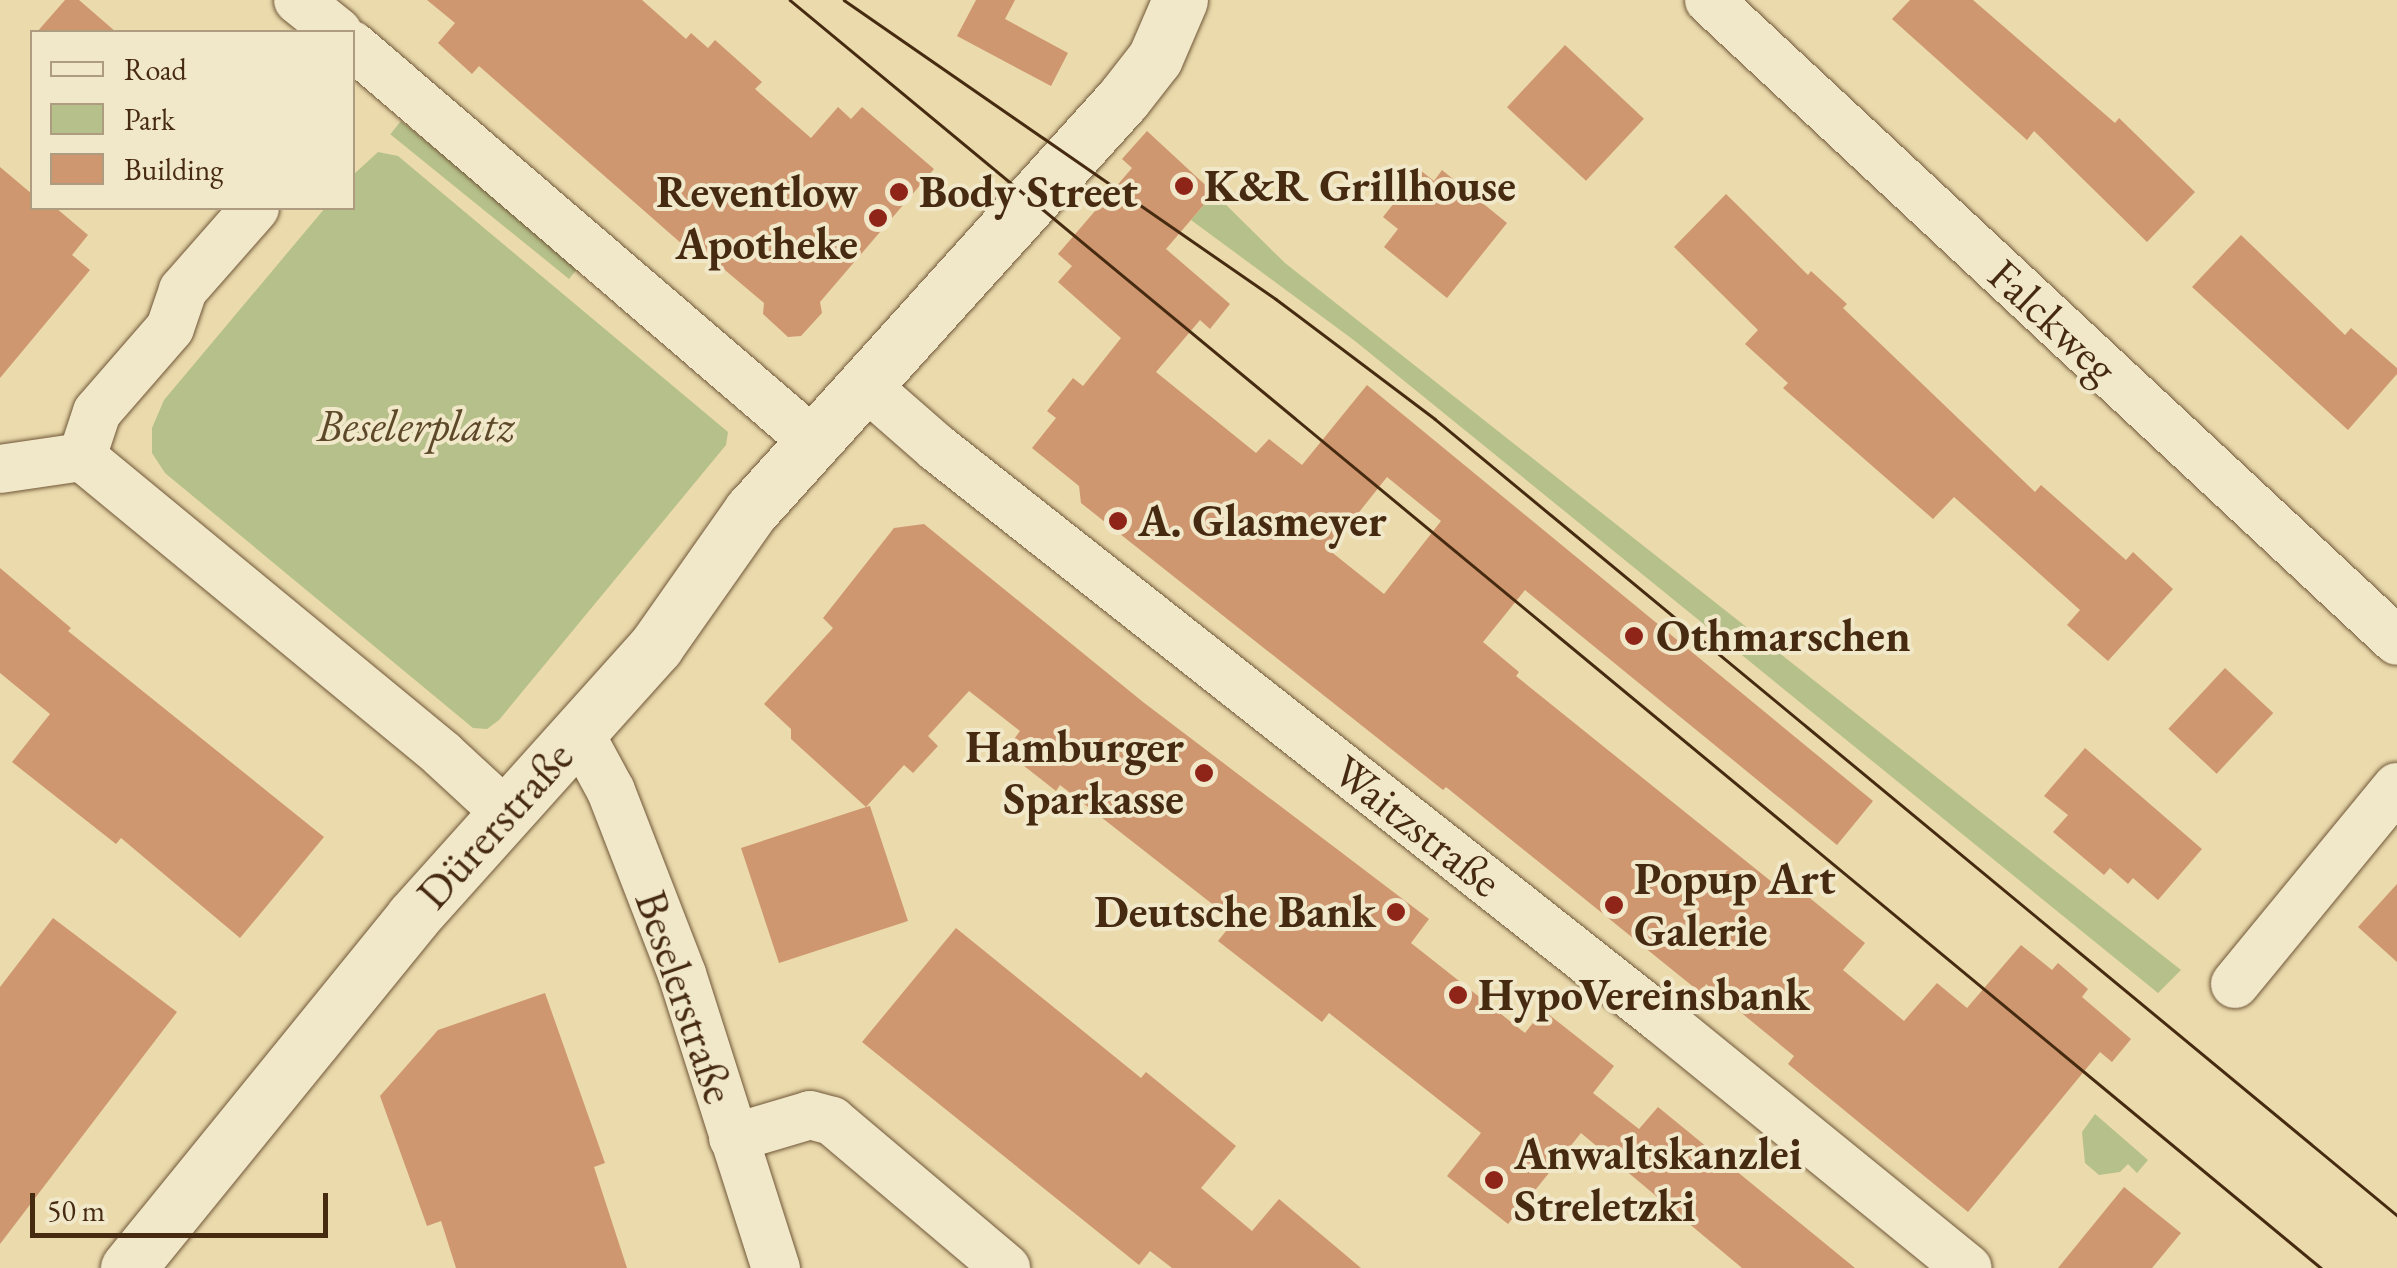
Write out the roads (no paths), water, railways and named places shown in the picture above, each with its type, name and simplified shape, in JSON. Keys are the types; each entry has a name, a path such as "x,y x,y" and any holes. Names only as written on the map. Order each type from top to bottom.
{"main road":[{"name":"Dürerstraße","path":"128,1268 388,946 656,646 751,511 1123,99 1155,58 1180,0"}],"street":[{"path":"298,0 336,30"},
{"name":"Falckweg","path":"1709,0 2397,642"},
{"path":"361,69 814,442"},
{"path":"82,456 97,412 170,328 183,290 252,210"},
{"name":"Waitzstraße","path":"865,385 922,436 1661,1018 1967,1268"},
{"path":"0,469 82,456 442,754 506,813"},
{"name":"Beselerstraße","path":"579,732 611,791 682,974 776,1268"},
{"path":"2235,984 2397,787"},
{"path":"734,1138 810,1115 832,1121 1006,1268"}],"tram line":[{"path":"790,0 2321,1268"},
{"path":"844,0 1276,299 1435,419 2397,1215"}],"place":[{"name":"K&R Grillhouse","path":"1184,186"},
{"name":"Body Street","path":"899,192"},
{"name":"Reventlow Apotheke","path":"878,218"},
{"name":"A. Glasmeyer","path":"1118,521"},
{"name":"Othmarschen","path":"1634,636"},
{"name":"Hamburger Sparkasse","path":"1204,773"},
{"name":"Popup Art Galerie","path":"1614,905"},
{"name":"Deutsche Bank","path":"1396,912"},
{"name":"HypoVereinsbank","path":"1458,995"},
{"name":"Anwaltskanzlei Streletzki","path":"1494,1180"}],"park label":[{"name":"Beselerplatz","path":"416,426"}]}
